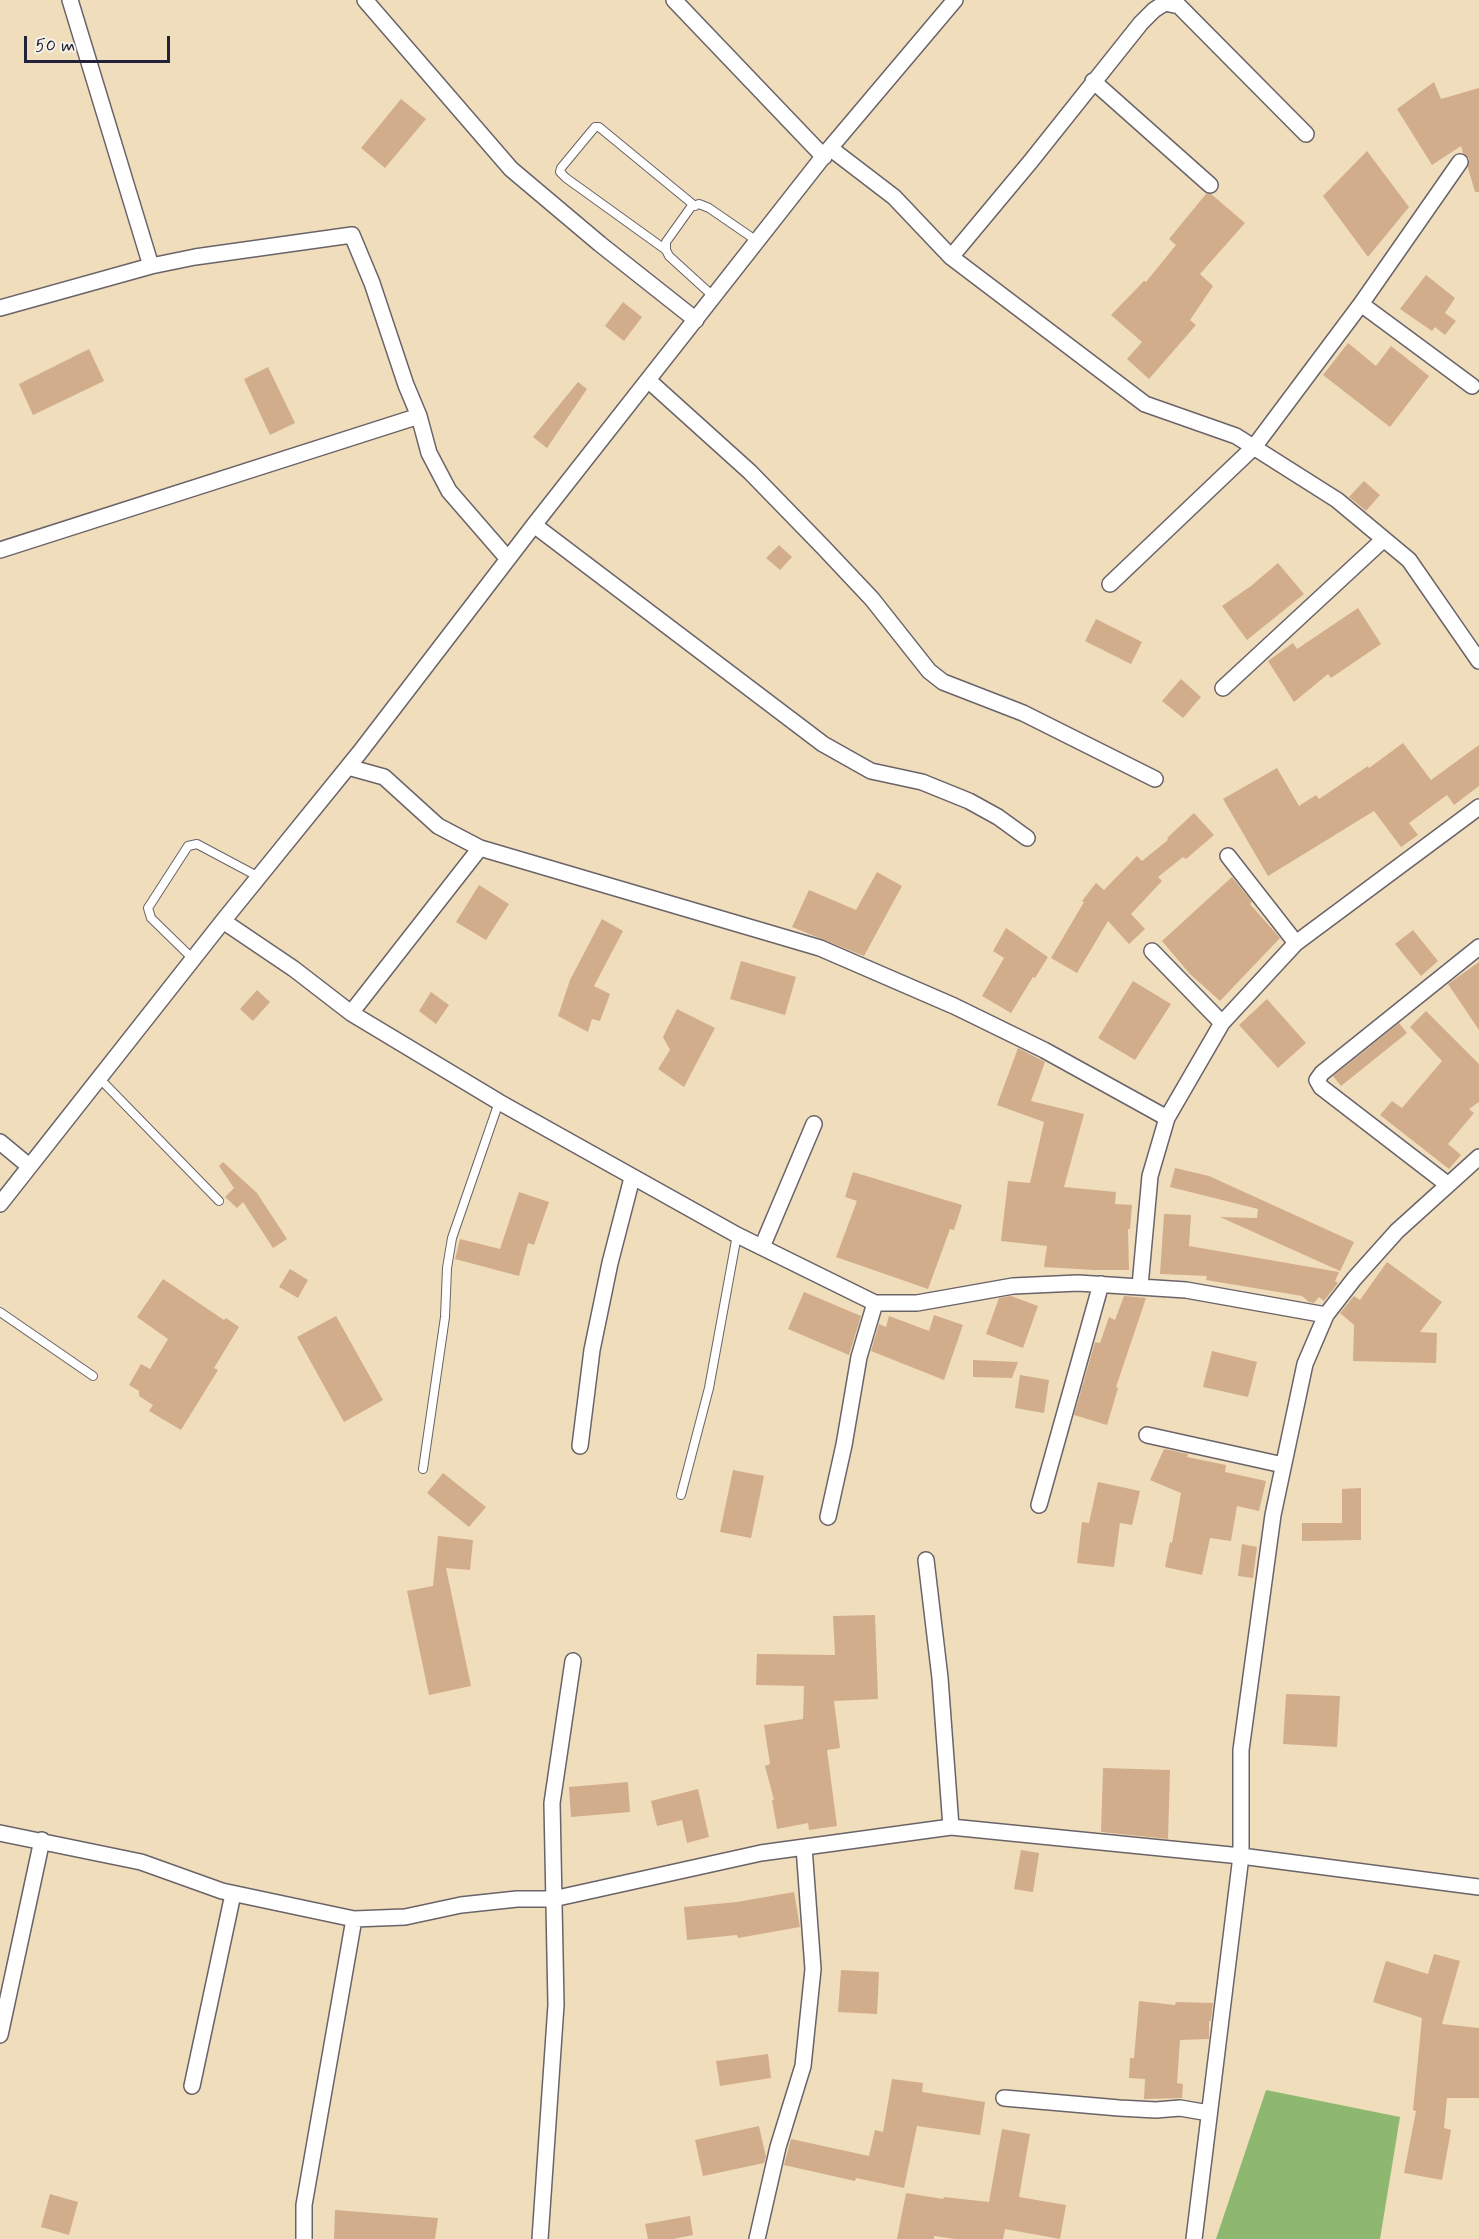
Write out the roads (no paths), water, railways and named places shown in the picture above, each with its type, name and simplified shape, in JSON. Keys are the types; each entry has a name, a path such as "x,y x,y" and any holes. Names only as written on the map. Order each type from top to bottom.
{"street":[{"path":"70,0 151,266"},
{"path":"365,0 512,169 600,244 696,320"},
{"path":"674,0 827,153 894,196 951,257 1145,404 1236,436 1337,500 1409,560 1479,661"},
{"path":"0,1204 223,921 348,767 757,241 955,0"},
{"path":"951,257 1031,161 1093,81 1154,10 1165,3 1179,6 1306,134"},
{"path":"1093,81 1210,184"},
{"path":"1110,584 1254,447 1361,304 1460,162"},
{"path":"0,308 151,266 195,257 352,235 372,283 406,385 419,416 429,453 449,491 508,559"},
{"path":"1361,304 1472,386"},
{"path":"648,380 750,472 872,599 906,643 943,682 1023,713 1155,778"},
{"path":"0,550 419,416"},
{"path":"534,525 823,744 871,771 922,782 969,801 998,817 1027,838"},
{"path":"1223,687 1384,539"},
{"path":"348,767 384,777 438,826 480,848 820,948 954,1006 1044,1050 1167,1118"},
{"path":"1140,1286 1150,1176 1167,1118 1222,1023 1296,943 1479,807"},
{"path":"351,1013 480,848"},
{"path":"1228,856 1296,943"},
{"path":"223,921 294,969 351,1013 499,1102 737,1235 874,1303 917,1303 1012,1286 1078,1282 1186,1290 1326,1315"},
{"path":"1447,1184 1321,1087 1317,1080 1322,1073 1479,947"},
{"path":"1152,951 1222,1023"},
{"path":"762,1247 814,1124"},
{"path":"0,1142 29,1166"},
{"path":"1194,2239 1241,1856 1241,1750 1273,1515 1305,1364 1326,1315 1354,1279 1397,1231 1479,1157"},
{"path":"580,1446 592,1350 614,1244 632,1178"},
{"path":"1040,1505 1101,1284"},
{"path":"828,1517 844,1445 859,1357 874,1303"},
{"path":"1147,1435 1283,1466"},
{"path":"926,1560 940,1678 951,1827"},
{"path":"540,2239 556,2005 552,1803 573,1661"},
{"path":"0,1833 141,1862 233,1894 354,1919 405,1917 461,1905 553,1899 761,1853 951,1827 1241,1856 1479,1887"},
{"path":"0,2035 42,1840"},
{"path":"757,2239 778,2147 803,2066 813,1969 804,1847"},
{"path":"192,2086 233,1894"},
{"path":"304,2239 303,2205 354,1919"},
{"path":"1004,2098 1119,2108 1156,2110 1180,2108 1209,2113"}],"lane":[{"path":"666,250 566,178 560,172 561,168 595,127 599,127 695,206"},
{"path":"714,297 669,256 666,250 666,242 691,207 699,204 709,208 757,241"},
{"path":"193,959 151,918 148,908 188,846 197,844 259,877"},
{"path":"100,1079 219,1201"},
{"path":"423,1469 445,1317 447,1268 452,1238 499,1102"},
{"path":"681,1495 709,1388 737,1235"},
{"path":"0,1312 93,1376"}]}
